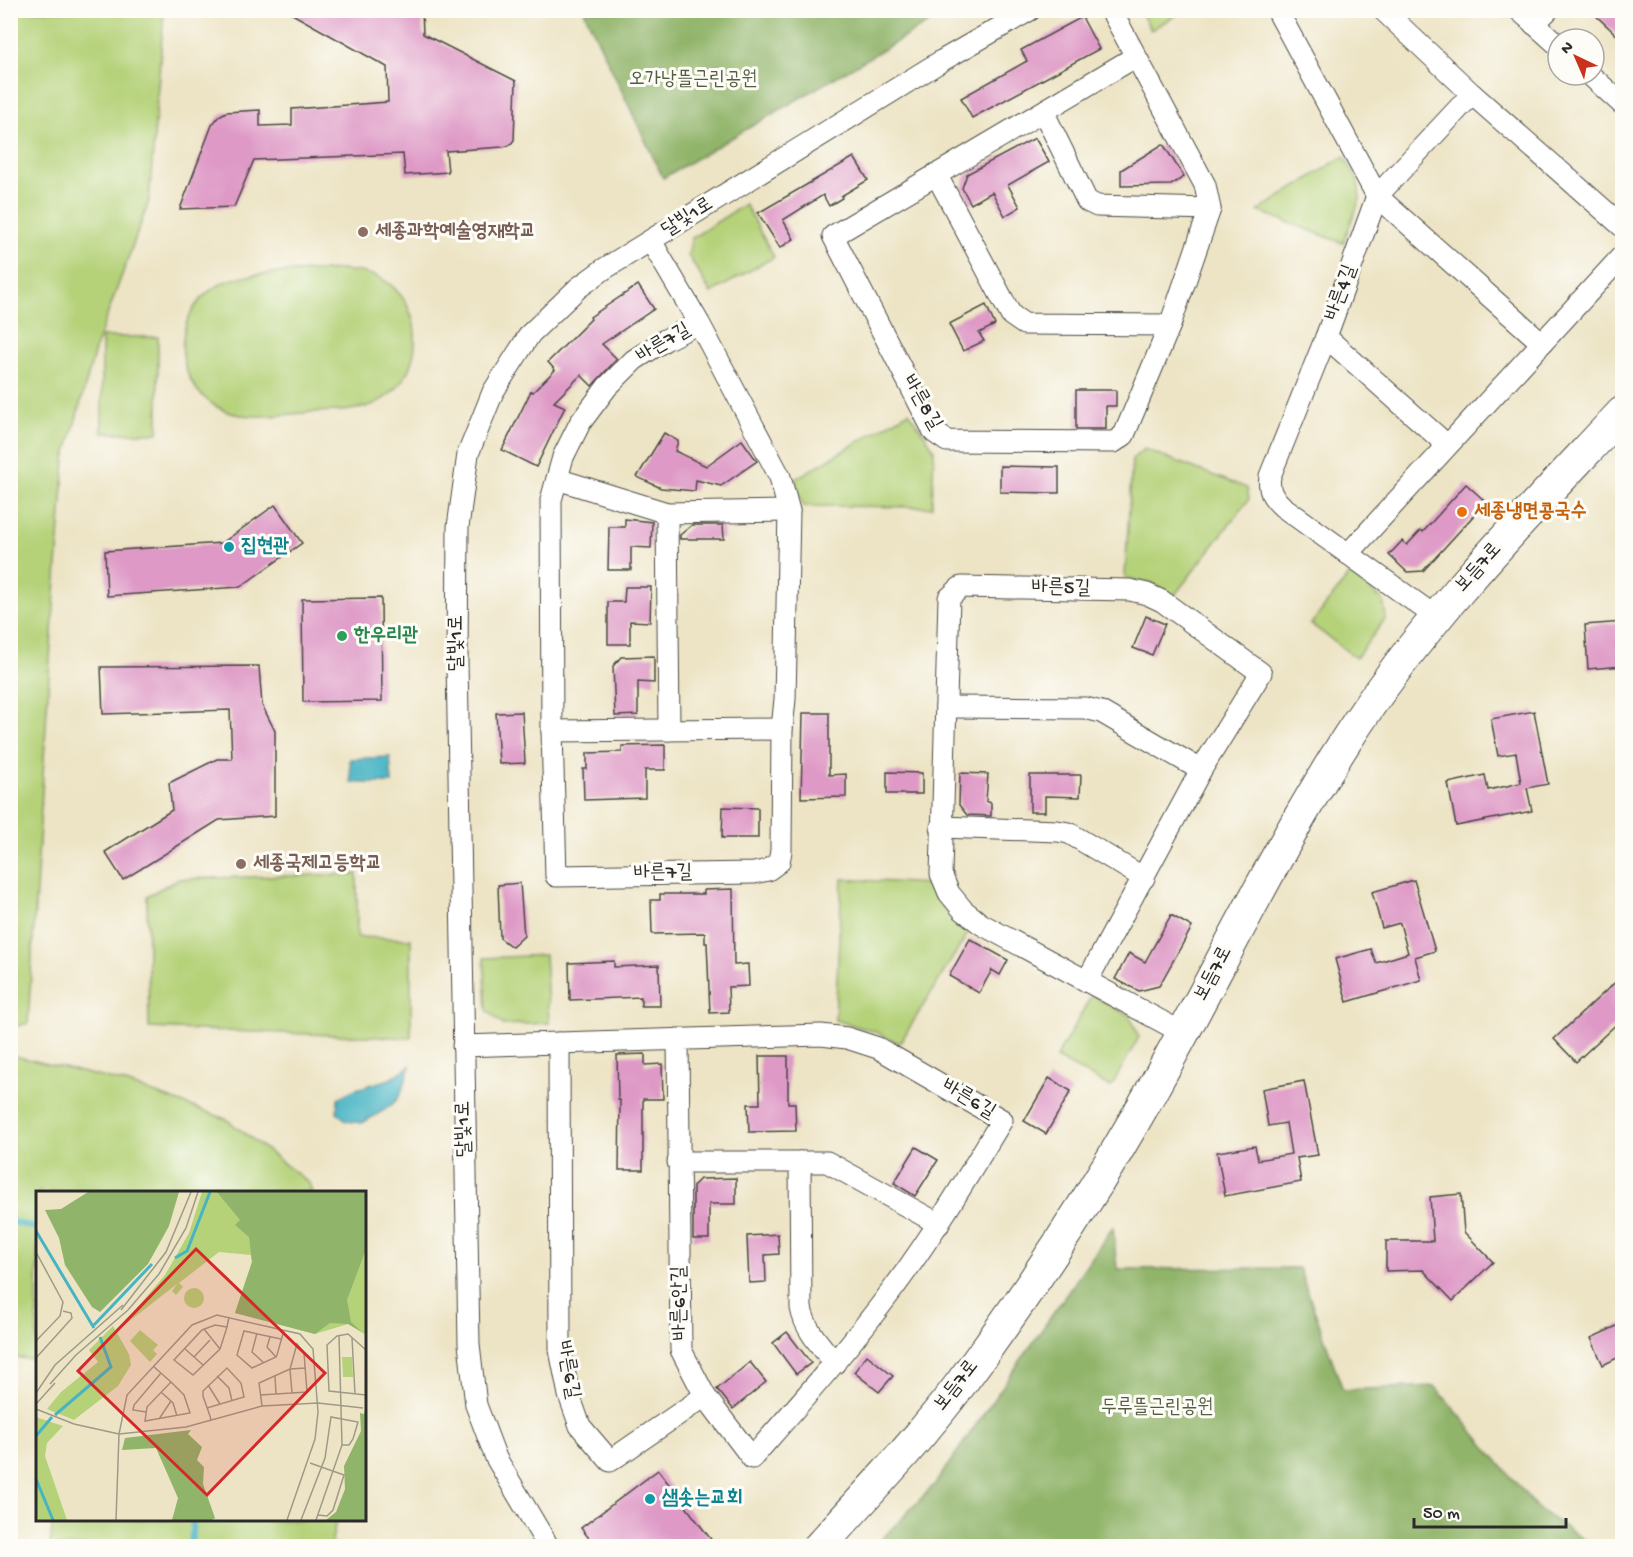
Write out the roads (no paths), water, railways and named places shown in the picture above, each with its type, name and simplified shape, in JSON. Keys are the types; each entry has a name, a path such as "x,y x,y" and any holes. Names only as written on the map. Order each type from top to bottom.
{"street":[{"name":"달빛1로","path":"548,1546 496,1458 476,1405 469,1344 457,661 458,538 468,454 493,392 509,364 530,334 578,288 604,269 943,60 1030,10"},
{"path":"1044,113 1087,201 1097,206 1210,209 1205,185 1111,10"},
{"path":"1277,10 1377,196 1542,343"},
{"path":"1383,10 1472,94 1623,226"},
{"path":"1534,15 1546,30"},
{"name":"바른8길","path":"1135,57 833,236 934,432 947,441 1114,442 1124,435 1170,325 1210,209"},
{"path":"1604,87 1623,104"},
{"path":"1377,196 1472,94"},
{"path":"936,174 1011,315 1024,324 1170,325"},
{"name":"바른4길","path":"1377,196 1326,337 1270,476 1269,487 1273,498 1283,507 1436,617"},
{"path":"651,240 699,323"},
{"path":"1348,554 1623,256"},
{"name":"바른7길","path":"699,323 780,477 789,511 782,729 781,851 779,862 768,870 754,873 556,876 550,533 551,500 557,479 563,457 580,423 607,387 634,360 665,340 699,323"},
{"path":"1326,337 1447,445"},
{"name":"보듬7로","path":"820,1546 887,1472 960,1384 1055,1250 1139,1113 1295,824 1348,737 1436,617 1500,544 1623,413"},
{"path":"557,479 667,513 789,511"},
{"path":"667,513 669,730"},
{"name":"바른5길","path":"1087,981 1201,770 1261,673 1162,601 1147,594 1130,590 960,587 949,597 941,874 949,892 963,910 981,924 1183,1033"},
{"path":"946,707 1085,708 1101,712 1201,770"},
{"path":"552,731 782,729"},
{"path":"941,827 1069,833 1143,878"},
{"name":"바른6길","path":"464,1046 821,1035 847,1038 878,1048 1002,1120 939,1224 893,1288 835,1363 752,1458"},
{"name":"바른6안길","path":"678,1039 681,1350 705,1396 752,1458"},
{"name":"바른6길","path":"559,1043 560,1350 568,1395 580,1426 610,1461 705,1396"},
{"path":"678,1162 827,1162 939,1224"},
{"path":"800,1162 803,1322 835,1363"}],"water":[{"path":"390,757 392,783 351,783 350,759"},
{"path":"410,1066 399,1096 382,1112 362,1123 347,1121 337,1112 338,1098 353,1090 390,1079"}],"waterway":[{"path":"10,1221 36,1228"},
{"path":"191,1546 193,1521"}],"place":[{"name":"세종과학예술영재학교","path":"363,232"},
{"name":"세종냉면콩국수","path":"1462,512"},
{"name":"집현관","path":"229,547"},
{"name":"한우리관","path":"342,636"},
{"name":"세종국제고등학교","path":"241,864"},
{"name":"샘솟는교회","path":"650,1499"}],"park label":[{"name":"오가낭뜰근린공원","path":"693,80"},
{"name":"두루뜰근린공원","path":"1157,1408"}]}
